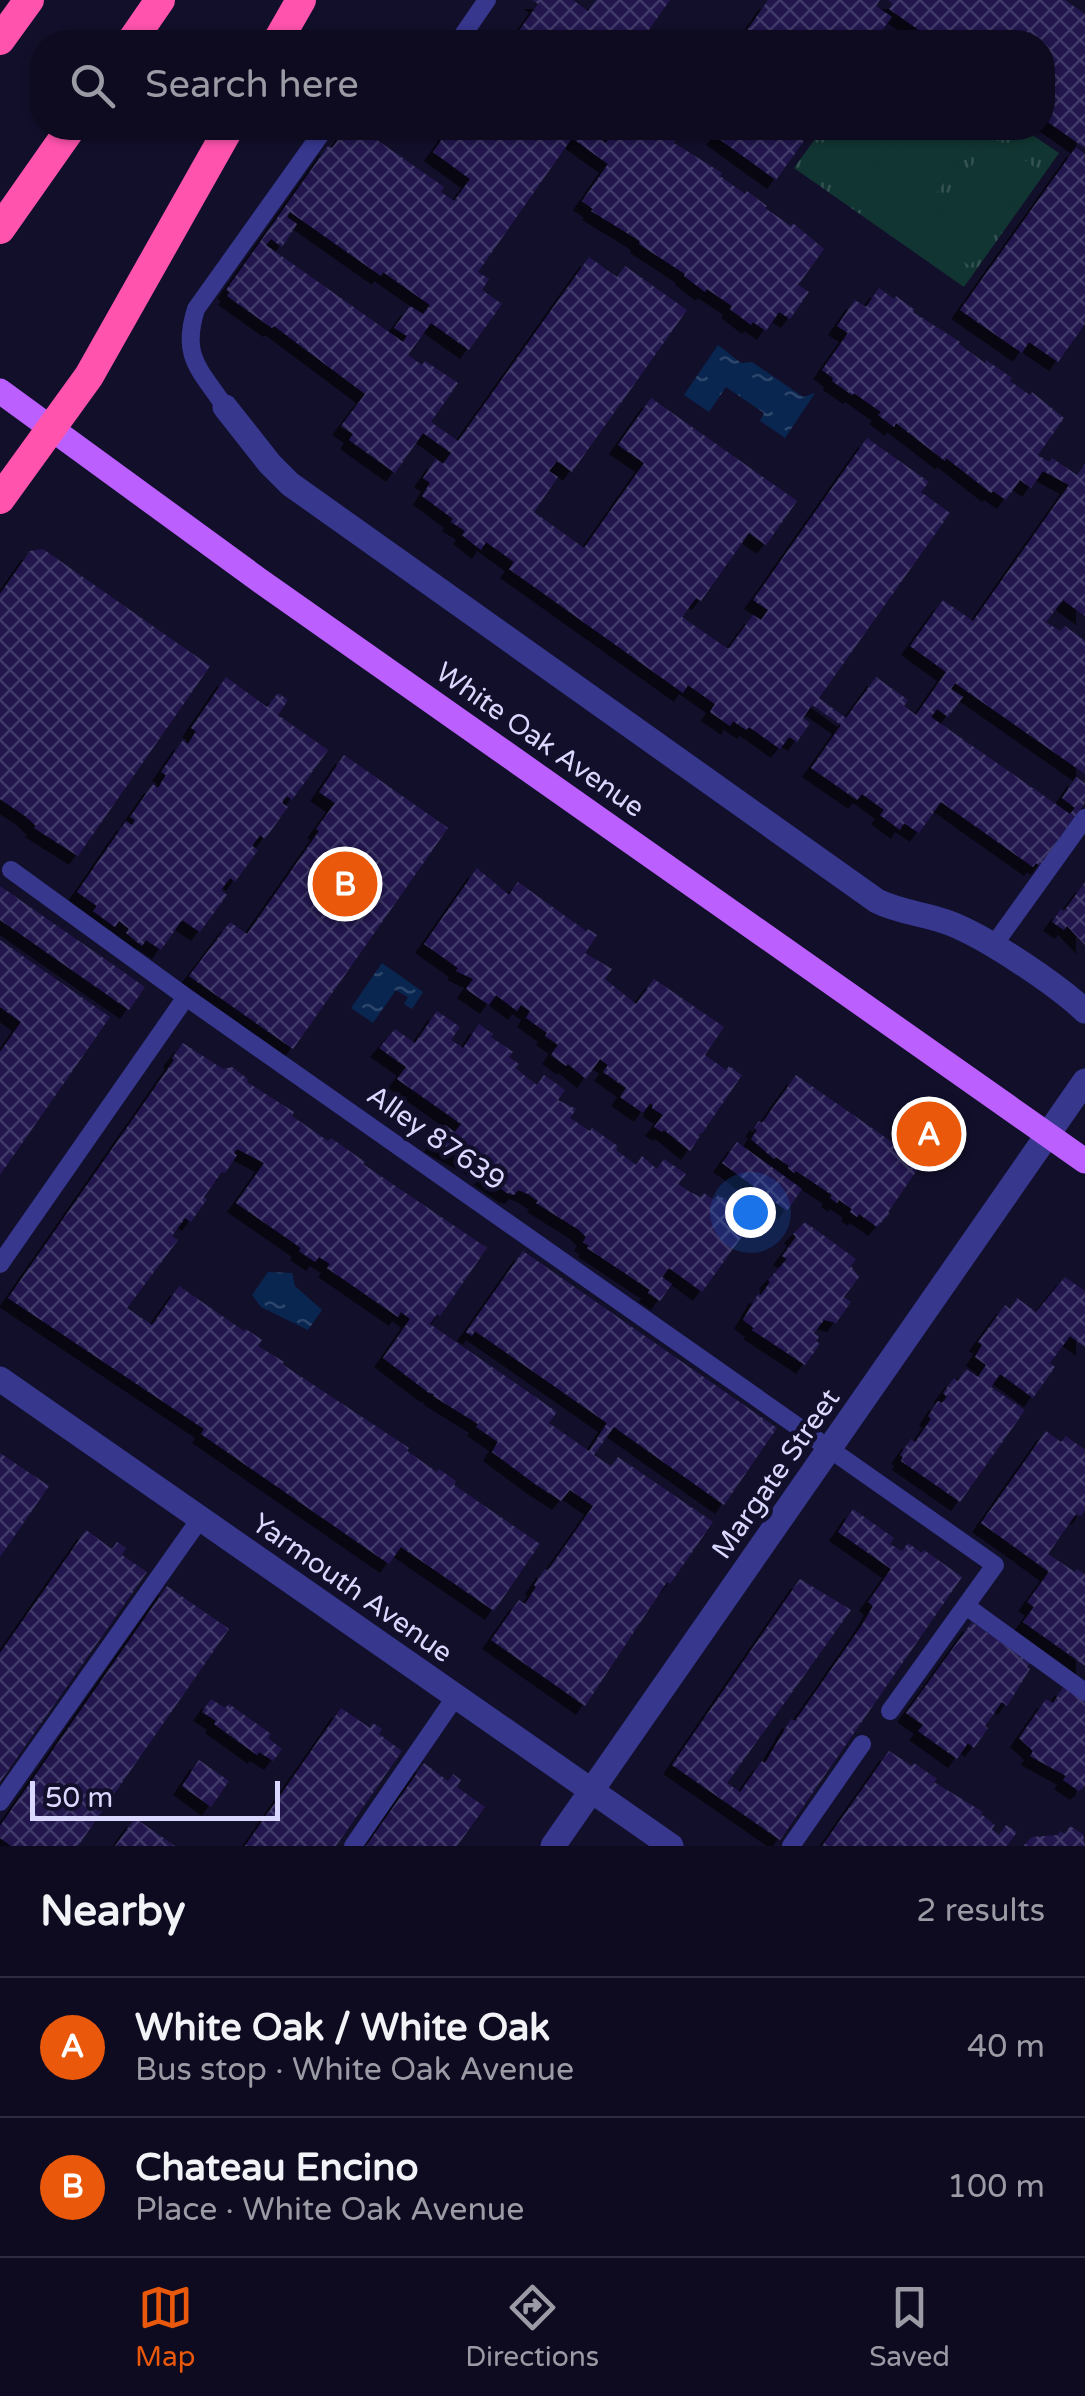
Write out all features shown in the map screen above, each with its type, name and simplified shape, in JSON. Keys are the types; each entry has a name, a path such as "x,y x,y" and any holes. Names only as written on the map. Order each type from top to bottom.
{"highway":[{"path":"0,40 29,0"},
{"path":"139,30 160,0"},
{"path":"284,30 301,0"},
{"path":"0,229 63,140"},
{"path":"0,499 89,376 222,140"}],"main road":[{"name":"White Oak Avenue","path":"0,392 259,580 1085,1161"}],"street":[{"path":"225,407 290,484 877,901 896,911 948,922 993,946 1085,1011"},
{"path":"1048,1136 1085,1081"},
{"name":"Margate Street","path":"554,1846 1048,1136"},
{"name":"Yarmouth Avenue","path":"0,1379 670,1846"}],"lane":[{"path":"466,30 487,0"},
{"path":"225,407 190,348 188,334 196,309 316,140"},
{"path":"993,946 1085,818"},
{"name":"Alley 87639","path":"11,870 995,1566 966,1606"},
{"path":"0,1264 186,997"},
{"path":"0,1802 200,1518"},
{"path":"890,1711 966,1606 1085,1692"},
{"path":"353,1846 456,1696"},
{"path":"791,1846 862,1744"}],"green space":[{"path":"814,140 1040,140 1059,153 964,287 794,168"},
{"path":"825,140 893,140 859,188 814,156"},
{"path":"906,140 973,140 914,226 868,194"},
{"path":"990,140 996,140 1037,169 970,266 924,234"}],"water":[{"path":"718,345 741,363 752,362 803,397 815,393 785,438 760,421 764,413 726,387 709,412 684,395"},
{"path":"382,963 423,992 412,1009 404,1004 408,997 396,990 373,1023 351,1008"},
{"path":"268,1272 292,1273 295,1286 322,1310 308,1330 261,1307 252,1295"}],"building":[{"path":"532,0 573,0 588,11 596,0 670,0 649,30 520,30 538,4"},
{"path":"768,0 880,0 876,6 892,17 882,30 747,30"},
{"path":"888,0 1065,0 1085,14 1085,148 1055,127 1055,30 919,30 889,9 893,4"},
{"path":"338,140 377,140 444,187 441,192 454,201 470,179 433,152 441,140 571,140 478,272 489,279 482,290 502,304 469,350 431,323 408,355 422,365 425,361 458,383 431,422 458,441 589,257 617,277 625,266 687,310 572,472 557,461 549,471 558,477 534,512 584,548 644,463 618,445 651,398 797,501 766,545 749,533 701,601 696,598 682,617 728,649 753,615 761,620 768,610 753,600 867,438 929,482 921,492 950,513 819,698 846,718 876,677 908,700 904,706 916,715 946,672 910,646 943,600 973,621 1069,485 1043,471 1031,488 1020,480 1006,500 832,381 822,370 848,333 837,326 855,300 866,307 879,288 894,299 896,296 1064,418 1038,455 1049,462 1052,458 1077,475 1085,464 1085,616 1063,600 1046,622 1060,631 1065,626 1085,641 1085,774 955,683 951,689 963,697 948,717 937,709 931,717 1070,814 1075,808 1062,798 1076,777 1085,783 1085,803 1040,866 1036,863 1033,867 941,802 919,833 904,823 900,830 880,815 884,810 862,794 857,800 811,768 841,725 812,705 803,718 810,723 797,742 789,737 780,749 749,727 746,730 733,721 730,726 710,712 715,704 688,685 683,693 509,569 514,562 486,542 481,550 462,535 465,531 451,522 453,519 422,496 430,483 423,478 436,459 443,464 451,453 423,433 395,473 349,440 353,434 341,426 365,394 227,296 230,292 226,290 328,146 332,148","holes":["290,212 381,276 383,272 430,305 423,314 410,306 394,328 407,336 403,342 266,245 271,239 282,247 297,224 287,217"]},
{"path":"575,140 606,143 675,140 674,143 722,173 720,176 745,194 747,191 791,226 793,223 824,249 798,285 809,292 790,319 779,312 766,331 753,322 751,325 730,309 732,306 707,289 705,292 640,241 591,211 582,201 608,164"},
{"path":"721,140 804,140 776,180"},
{"path":"1076,147 1085,154 1085,324 1058,362 1029,342 1022,353 960,310"},
{"path":"43,549 210,666 78,856 34,828 25,816 0,799 0,594 30,551"},
{"path":"226,677 267,707 278,693 288,700 278,715 328,750 292,800 287,796 282,803 288,807 265,839 260,835 252,846 258,850 235,882 230,878 221,890 227,895 200,932 182,920 161,950 146,940 142,946 126,933 129,929 119,921 115,927 93,911 97,906 77,892 126,821 132,825 135,820 130,817 153,784 158,788 166,775 161,772 183,740 188,744 196,731 191,728"},
{"path":"344,755 448,828 293,1049 189,976 230,922 247,934 335,803 319,792"},
{"path":"477,868 509,895 518,882 597,935 585,953 612,969 605,979 636,1004 654,979 724,1027 705,1055 726,1070 729,1066 742,1075 690,1151 664,1130 654,1127 663,1115 653,1105 650,1103 643,1113 620,1097 626,1088 603,1072 608,1065 600,1059 586,1079 566,1066 551,1055 558,1045 526,1018 530,1011 521,1005 517,1011 496,995 489,1005 466,989 473,979 456,971 458,968 424,944"},
{"path":"1085,882 1085,945 1067,926 1064,930 1052,922"},
{"path":"0,886 145,987 129,1010 0,920"},
{"path":"0,940 110,1017 0,1175 0,1052 21,1022 0,1007"},
{"path":"437,1011 460,1027 451,1040 463,1048 479,1024 493,1034 491,1037 513,1052 509,1057 519,1064 516,1068 525,1076 537,1085 544,1075 565,1090 558,1100 576,1109 570,1118 618,1146 616,1150 636,1165 642,1156 657,1169 664,1159 686,1174 678,1184 690,1192 701,1197 704,1193 714,1200 718,1195 756,1217 702,1292 669,1268 662,1277 672,1284 660,1301 648,1293 650,1290 587,1248 583,1242 586,1237 579,1230 528,1194 518,1190 514,1195 507,1193 483,1176 485,1173 479,1168 433,1143 445,1125 455,1132 461,1124 397,1079 406,1067 379,1048 395,1029 415,1043"},
{"path":"183,1043 223,1069 232,1067 247,1082 294,1112 292,1116 328,1141 331,1138 487,1248 440,1316 437,1314 430,1324 557,1412 549,1423 589,1451 607,1423 475,1331 472,1336 466,1332 523,1251 777,1428 724,1505 614,1427 594,1455 611,1466 618,1457 713,1522 670,1584 667,1582 585,1706 491,1640 519,1600 525,1604 545,1569 593,1506 570,1490 561,1501 535,1484 492,1452 498,1442 476,1427 478,1424 383,1358 410,1319 401,1312 398,1317 327,1268 330,1264 319,1257 315,1262 236,1203 264,1163 237,1149 237,1155 204,1197 207,1199 191,1222 185,1218 172,1236 178,1240 127,1308 152,1325 179,1286 262,1340 258,1346 282,1364 409,1448 407,1451 437,1472 439,1469 456,1481 454,1485 540,1544 494,1611 401,1547 389,1564 201,1434 204,1429 8,1298"},
{"path":"796,1075 922,1163 877,1227 794,1173 751,1139 757,1130 754,1128 759,1121 762,1123"},
{"path":"737,1142 802,1189 787,1211 722,1163"},
{"path":"805,1222 856,1259 851,1266 859,1277 844,1297 851,1302 836,1323 824,1320 814,1333 820,1344 805,1365 743,1320 768,1280 787,1259 782,1256 796,1237 793,1234"},
{"path":"1065,1277 1085,1291 1085,1347 1070,1336 1050,1363 1055,1367 1033,1398 1000,1374 991,1387 1025,1410 960,1502 901,1461 900,1455 911,1439 915,1442 938,1401 942,1403 947,1397 943,1393 954,1378 958,1381 966,1369 978,1377 986,1365 975,1357 982,1345 978,1342 1005,1305 1010,1309 1017,1298 1036,1312"},
{"path":"1046,1431 1061,1442 1066,1436 1085,1450 1085,1510 1081,1516 1076,1514 1048,1554 1085,1574 1085,1666 1023,1622 1034,1607 1027,1602 1049,1572 981,1523"},
{"path":"0,1453 49,1486 0,1557"},
{"path":"853,1509 894,1538 890,1544 902,1551 908,1543 922,1553 924,1550 962,1577 780,1840 672,1765 800,1579 851,1610 727,1783 740,1792 762,1761 765,1763 791,1719 795,1721 862,1625 873,1606 868,1602 891,1569 838,1532"},
{"path":"86,1530 112,1549 117,1542 126,1548 122,1555 147,1572 0,1782 0,1653"},
{"path":"167,1586 229,1629 78,1846 11,1846 0,1838 0,1826"},
{"path":"972,1622 1030,1663 1030,1669 1007,1706 1002,1702 974,1748 968,1743 957,1759 918,1731 923,1725 906,1713"},
{"path":"1064,1686 1085,1701 1085,1786 1079,1791 1063,1780 1066,1776 1030,1756 1033,1751 1019,1738 1046,1699 1053,1703"},
{"path":"211,1699 225,1708 229,1704 271,1734 268,1738 282,1749 273,1761 259,1752 257,1755 202,1712"},
{"path":"341,1708 370,1728 373,1723 382,1729 379,1734 402,1751 336,1846 245,1846"},
{"path":"889,1751 912,1766 914,1763 937,1779 934,1782 983,1812 999,1835 1006,1825 1017,1832 1007,1846 822,1846"},
{"path":"199,1760 229,1781 211,1807 182,1786"},
{"path":"424,1763 448,1781 453,1774 461,1780 457,1787 485,1807 457,1846 366,1846"},
{"path":"135,1818 175,1846 115,1846"},
{"path":"1070,1826 1083,1834 1085,1846 1023,1846 1032,1837 1058,1835 1060,1831 1065,1834"}],"place":[{"name":"Chateau Encino","path":"345,884"},
{"name":"White Oak / White Oak","path":"929,1134"}]}
